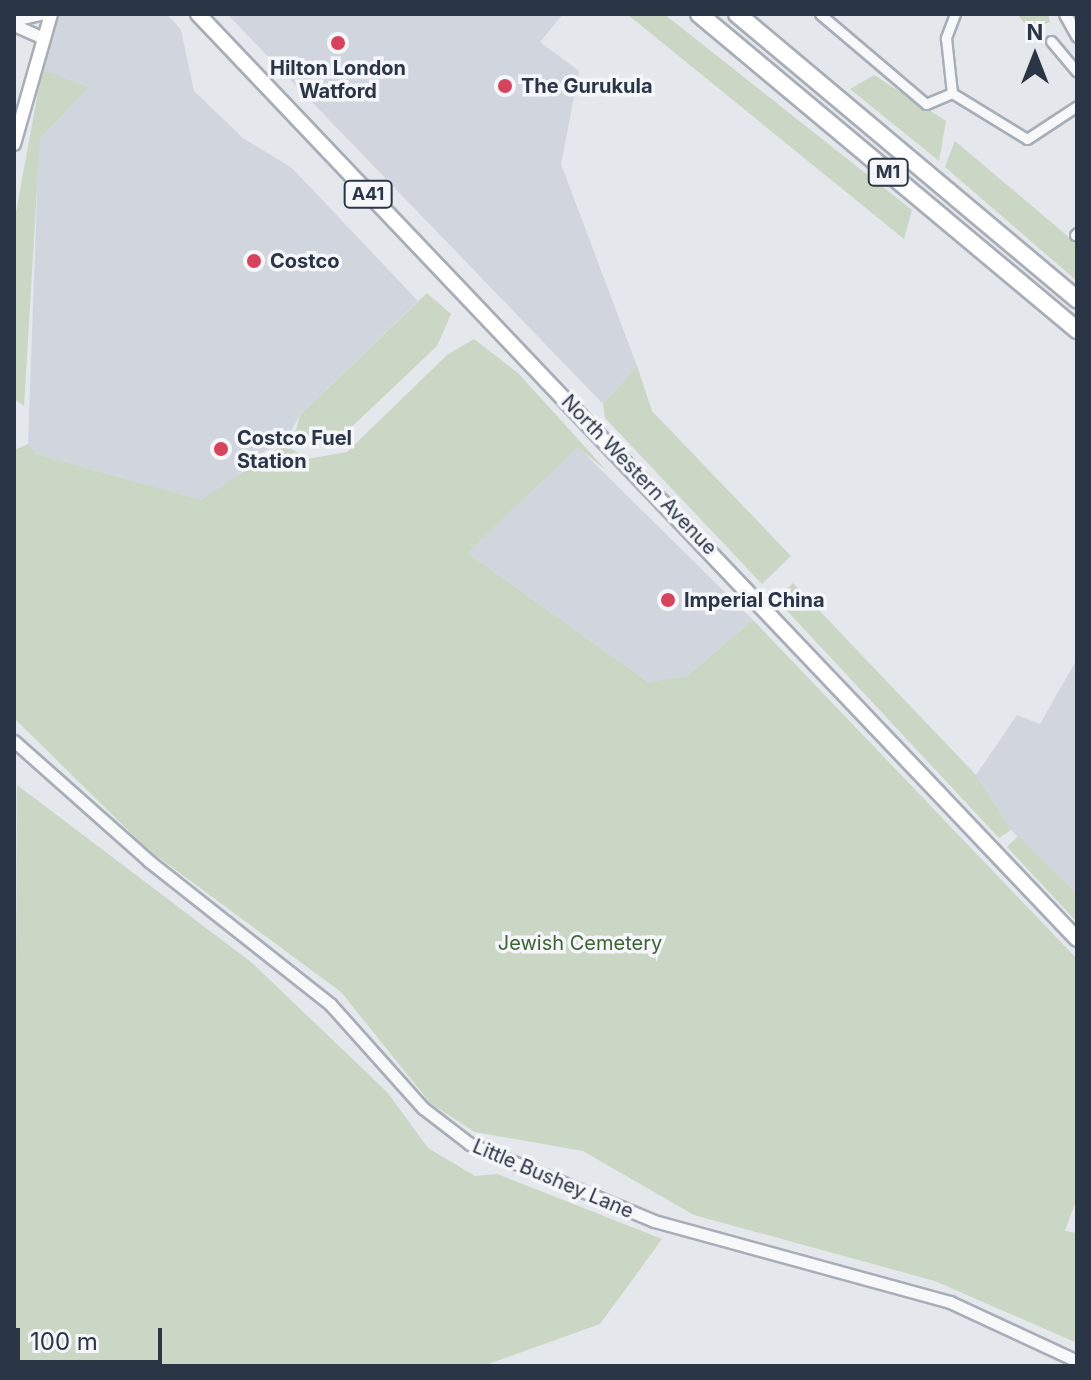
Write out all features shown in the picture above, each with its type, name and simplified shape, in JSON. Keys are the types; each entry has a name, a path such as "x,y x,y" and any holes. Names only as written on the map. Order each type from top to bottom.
{"highway":[{"name":"North Western Avenue","path":"198,14 1077,939"},
{"name":"M1","path":"699,14 1077,330"},
{"name":"M1","path":"737,14 1077,299"}],"main road":[{"path":"14,144 41,37 51,14"}],"street":[{"path":"14,22 41,14"},
{"path":"820,14 926,104 952,93"},
{"path":"952,93 946,38 955,14"},
{"path":"1065,14 1077,36"},
{"path":"14,22 41,37"},
{"path":"1051,41 1077,72"},
{"path":"952,93 1027,139 1077,106"},
{"name":"Little Bushey Lane","path":"14,741 149,861 330,1004 423,1108 470,1144 615,1208 950,1302 1077,1361"}],"shaded area":[{"path":"59,14 167,14 181,30 194,91 243,138 292,168 418,301 300,415 284,444 263,452 216,496 200,500 36,454 28,444 39,138 88,87 37,69"},
{"path":"227,14 563,14 540,42 579,71 561,164 637,366 603,404"},
{"path":"577,446 753,620 687,676 648,682 468,553"},
{"path":"1077,659 1077,894 1011,830 976,775 1017,715 1040,724"}],"green space":[{"path":"627,14 664,14 912,210 904,239"},
{"path":"1017,14 1048,14 1050,22 1030,30"},
{"path":"42,70 89,87 40,138 24,406 14,399 14,223"},
{"path":"874,75 946,121 939,161 850,89"},
{"path":"955,141 1077,244 1077,281 945,167"},
{"path":"427,293 451,314 437,346 341,437 315,441 295,433 300,415"},
{"name":"Jewish Cemetery","path":"474,339 519,374 606,470 577,447 468,553 648,682 687,676 753,620 1077,959 1077,1198 1065,1231 1077,1233 1077,1343 935,1281 694,1215 583,1151 475,1132 431,1104 341,992 146,848 14,718 14,450 28,444 36,454 201,500 284,444 307,459 347,452 447,355"},
{"path":"637,366 652,411 791,556 762,584 605,418 603,404"},
{"path":"793,583 976,775 1011,830 999,838 776,599"},
{"path":"17,785 251,962 387,1092 428,1148 475,1176 497,1174 662,1239 600,1324 483,1366 14,1366"},
{"path":"1018,836 1077,894 1077,922 1007,847"}],"place":[{"name":"Hilton London Watford","path":"338,43"},
{"name":"The Gurukula","path":"505,86"},
{"name":"Costco","path":"254,261"},
{"name":"Costco Fuel Station","path":"221,449"},
{"name":"Imperial China","path":"668,600"}]}
